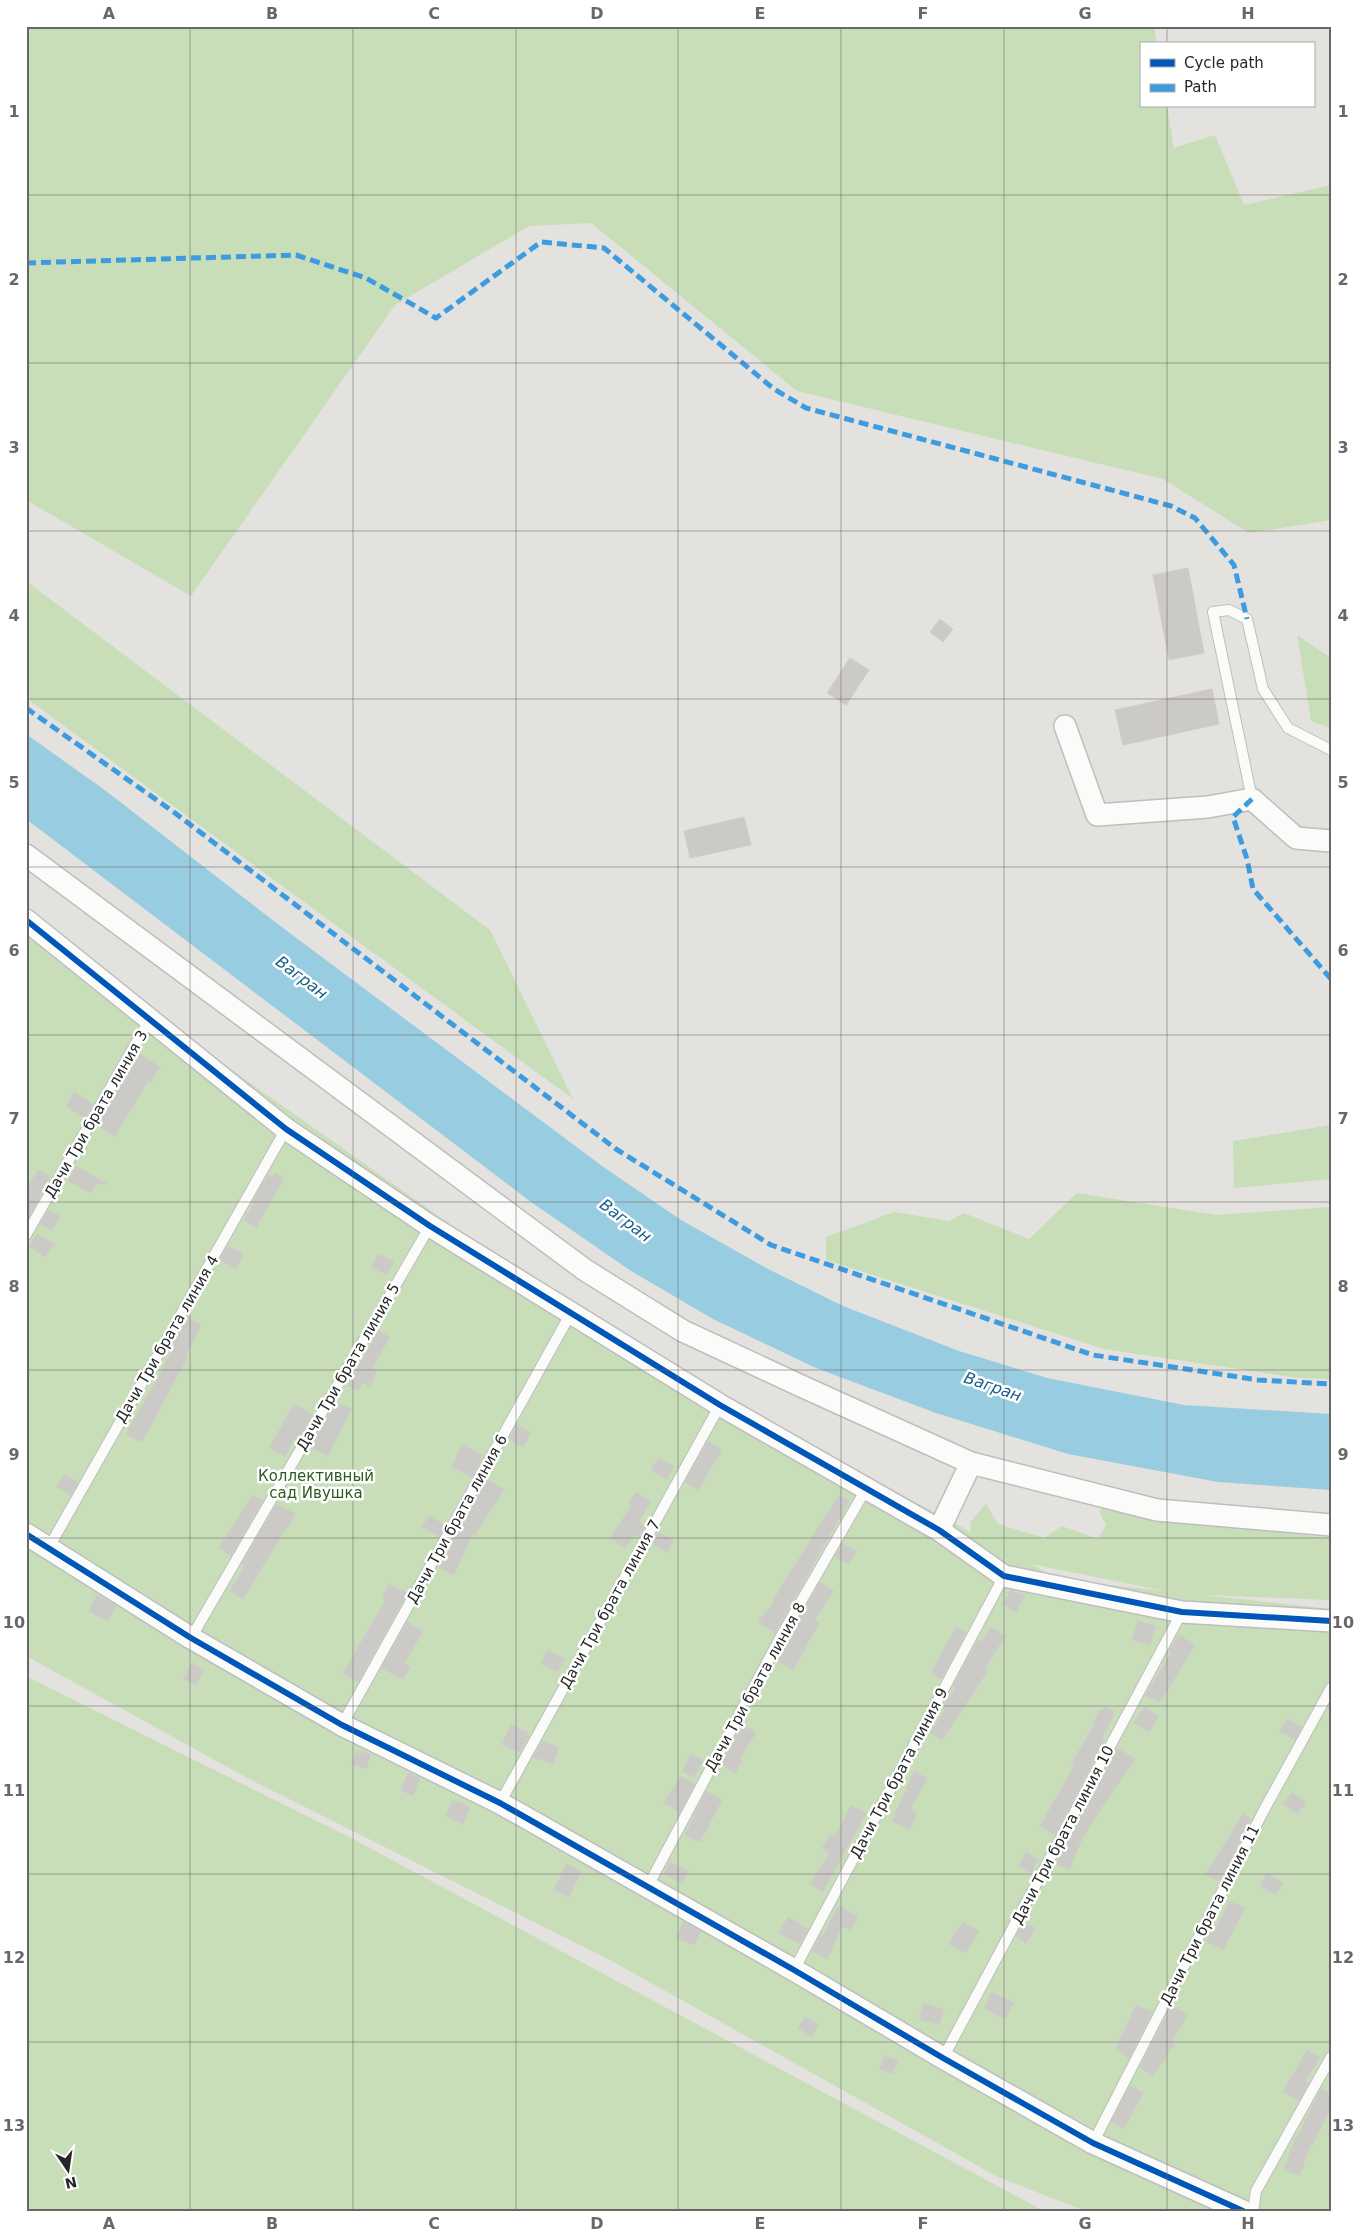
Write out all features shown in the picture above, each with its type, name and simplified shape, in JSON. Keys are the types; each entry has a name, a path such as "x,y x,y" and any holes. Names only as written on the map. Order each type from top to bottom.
{"street":[{"path":"1065,726 1097,815 1208,807 1252,799 1296,838 1331,841"},
{"path":"26,855 586,1270 683,1330 971,1463 1157,1510 1331,1525"},
{"path":"26,920 286,1129 430,1226 720,1405 939,1530 1004,1576 1182,1612 1331,1621"},
{"path":"939,1530 971,1463"},
{"path":"26,1534 190,1638 342,1725 500,1803 1093,2143 1243,2211"}],"lane":[{"path":"1252,799 1213,612 1229,610 1247,619 1263,689 1268,697 1288,728 1331,750"},
{"name":"Дачи Три брата линия 3","path":"26,1235 150,1019"},
{"name":"Дачи Три брата линия 4","path":"48,1549 286,1129"},
{"name":"Дачи Три брата линия 5","path":"190,1638 430,1226"},
{"name":"Дачи Три брата линия 6","path":"342,1725 571,1313"},
{"name":"Дачи Три брата линия 7","path":"500,1803 720,1405"},
{"name":"Дачи Три брата линия 8","path":"647,1888 780,1638 866,1489"},
{"name":"Дачи Три брата линия 9","path":"794,1970 1004,1576"},
{"name":"Дачи Три брата линия 10","path":"943,2058 1182,1612"},
{"name":"Дачи Три брата линия 11","path":"1093,2143 1264,1810 1331,1688"},
{"path":"1253,2211 1256,2191 1331,2057"}],"green space":[{"path":"26,26 1154,26 1157,42 1140,42 1140,108 1167,108 1174,148 1215,135 1244,205 1331,185 1331,520 1249,533 1163,479 797,391 591,223 529,226 395,305 191,596 26,500"},
{"path":"26,581 490,930 573,1099 26,698"},
{"path":"1297,635 1331,658 1331,728 1311,721"},
{"name":"Коллективный сад Ивушка","path":"26,908 154,1015 532,1282 736,1406 971,1532 970,1523 986,1503 998,1524 1044,1538 1062,1526 1098,1539 1106,1525 1099,1511 1107,1504 1198,1523 1331,1538 1331,1600 1203,1595 1331,1609 1331,2211 1085,2211 998,2177 610,1960 253,1781 26,1656","holes":["1031,1564 1164,1591 1059,1580"]},
{"path":"1331,1125 1331,1179 1234,1188 1233,1141"},
{"path":"1077,1193 1216,1215 1331,1207 1331,1379 1298,1378 1104,1349 826,1260 826,1237 894,1212 949,1221 964,1213 1029,1239"},
{"path":"26,1676 353,1839 1044,2211 26,2211"}],"water":[{"name":"Вагран","path":"26,734 106,791 275,922 602,1166 681,1220 770,1270 843,1306 959,1351 1047,1378 1184,1405 1331,1414 1331,1490 1218,1482 1068,1454 936,1413 816,1368 713,1319 631,1271 531,1202 26,819"}],"building":[{"path":"1188,568 1204,653 1169,660 1153,575"},
{"path":"940,619 953,629 943,642 930,632"},
{"path":"850,658 869,670 846,705 827,693"},
{"path":"1212,689 1219,724 1123,745 1115,710"},
{"path":"744,817 751,845 690,858 684,831"},
{"path":"140,1054 160,1067 150,1083 148,1081 115,1136 97,1125"},
{"path":"74,1092 93,1104 85,1118 66,1106"},
{"path":"76,1166 108,1184 96,1184 91,1193 68,1181"},
{"path":"38,1170 50,1176 29,1217 26,1217 26,1190"},
{"path":"275,1173 284,1178 256,1228 244,1220 268,1175 272,1177"},
{"path":"48,1210 60,1216 52,1230 40,1224"},
{"path":"37,1234 54,1244 45,1257 29,1246"},
{"path":"227,1246 243,1254 236,1268 220,1260"},
{"path":"378,1254 394,1262 387,1275 371,1267"},
{"path":"187,1317 201,1325 185,1357 187,1358 142,1442 126,1434 175,1345 173,1343"},
{"path":"378,1330 390,1337 372,1368 377,1371 370,1386 363,1383 358,1391 348,1386"},
{"path":"336,1402 351,1409 328,1456 310,1447"},
{"path":"294,1404 313,1415 297,1441 294,1439 285,1456 269,1448"},
{"path":"517,1425 531,1433 523,1447 509,1439"},
{"path":"708,1441 722,1450 698,1490 685,1482"},
{"path":"462,1445 483,1455 472,1477 452,1467"},
{"path":"658,1458 674,1466 667,1479 651,1470"},
{"path":"64,1475 78,1482 71,1495 57,1487"},
{"path":"487,1479 504,1490 474,1536 472,1534 454,1575 439,1568"},
{"path":"636,1492 651,1502 638,1522 645,1526 639,1537 634,1535 625,1548 610,1538 631,1506 628,1504"},
{"path":"839,1495 849,1501 775,1633 758,1622 768,1611 782,1585"},
{"path":"252,1496 263,1500 231,1556 219,1548"},
{"path":"276,1505 295,1513 289,1527 287,1526 243,1599 230,1591 245,1566 242,1564"},
{"path":"429,1516 445,1525 439,1537 422,1527"},
{"path":"658,1532 674,1540 667,1552 651,1544"},
{"path":"842,1544 856,1551 849,1564 835,1557"},
{"path":"820,1582 834,1591 814,1620 819,1623 793,1670 776,1660"},
{"path":"389,1584 407,1593 358,1682 343,1673 386,1600 382,1598"},
{"path":"1011,1590 1025,1596 1016,1612 1003,1604"},
{"path":"97,1595 116,1606 108,1621 89,1611"},
{"path":"1138,1621 1156,1626 1150,1645 1132,1640"},
{"path":"407,1622 423,1631 404,1664 410,1667 403,1679 381,1668"},
{"path":"956,1627 966,1633 941,1679 931,1673"},
{"path":"991,1627 1005,1636 985,1668 988,1670 942,1740 930,1733 945,1710 942,1708 956,1688 953,1686 978,1640 981,1642"},
{"path":"1179,1635 1195,1645 1160,1702 1145,1696 1172,1652 1169,1651"},
{"path":"547,1650 565,1659 558,1672 541,1663"},
{"path":"192,1663 204,1670 195,1685 183,1679"},
{"path":"1106,1707 1115,1712 1102,1738 1105,1740 1055,1835 1040,1826 1075,1764 1072,1762 1095,1724 1093,1723 1100,1709 1103,1710"},
{"path":"1144,1707 1159,1716 1149,1732 1134,1723"},
{"path":"1287,1719 1302,1727 1295,1740 1280,1731"},
{"path":"511,1724 527,1732 526,1734 529,1736 520,1752 502,1745"},
{"path":"742,1724 756,1733 740,1758 743,1760 735,1773 721,1764"},
{"path":"542,1741 559,1748 553,1764 533,1757"},
{"path":"1117,1748 1135,1759 1080,1843 1070,1869 1056,1864"},
{"path":"357,1750 371,1755 366,1769 352,1764"},
{"path":"691,1754 703,1760 694,1777 682,1771"},
{"path":"914,1771 927,1778 910,1810 917,1813 910,1829 892,1821"},
{"path":"408,1773 420,1778 413,1796 401,1790"},
{"path":"681,1776 694,1784 680,1812 664,1803"},
{"path":"706,1791 722,1800 700,1842 685,1835"},
{"path":"1292,1792 1306,1803 1297,1814 1283,1804"},
{"path":"453,1800 470,1807 463,1824 446,1816"},
{"path":"851,1805 866,1813 823,1892 810,1884 830,1853 822,1848 831,1834 835,1837"},
{"path":"1243,1814 1251,1819 1220,1881 1206,1874"},
{"path":"1026,1852 1038,1860 1031,1873 1018,1866"},
{"path":"670,1862 688,1871 682,1883 664,1874"},
{"path":"566,1864 581,1871 569,1897 554,1890"},
{"path":"1267,1873 1283,1883 1276,1895 1260,1886"},
{"path":"1229,1901 1245,1908 1223,1950 1206,1941 1214,1928 1216,1929"},
{"path":"838,1906 858,1916 851,1930 842,1926 827,1959 812,1951 820,1935 822,1937"},
{"path":"788,1917 808,1929 800,1944 779,1933"},
{"path":"683,1922 701,1931 695,1945 677,1938"},
{"path":"963,1922 979,1931 966,1953 949,1944"},
{"path":"1024,1922 1035,1928 1026,1943 1016,1936"},
{"path":"992,1992 1014,2003 1005,2019 984,2008"},
{"path":"924,2003 944,2010 939,2025 919,2019"},
{"path":"1136,2005 1152,2012 1129,2058 1116,2048"},
{"path":"1172,2005 1188,2015 1171,2043 1174,2045 1153,2076 1140,2067"},
{"path":"805,2017 819,2025 812,2037 798,2028"},
{"path":"1307,2050 1320,2057 1306,2081 1309,2083 1299,2101 1283,2092"},
{"path":"885,2056 898,2061 892,2074 879,2069"},
{"path":"1130,2086 1143,2093 1124,2129 1111,2122"},
{"path":"1321,2089 1331,2093 1331,2107 1313,2144 1311,2143 1300,2175 1284,2170 1295,2137 1297,2138"}],"marked path":[{"path":"26,263 296,255 366,278 436,318 541,242 604,248 774,389 806,408 1171,506 1195,518 1234,565 1247,619"},
{"path":"26,708 175,813 616,1149 771,1245 1093,1355 1258,1380 1331,1384"},
{"path":"1252,799 1233,817 1247,859 1253,889 1331,979"}],"cycle path":[{"path":"26,920 286,1129 430,1226 720,1405 939,1530 1004,1576 1182,1612 1331,1621"},
{"path":"26,1534 191,1638 342,1725 500,1803 1093,2143 1243,2211"}]}
